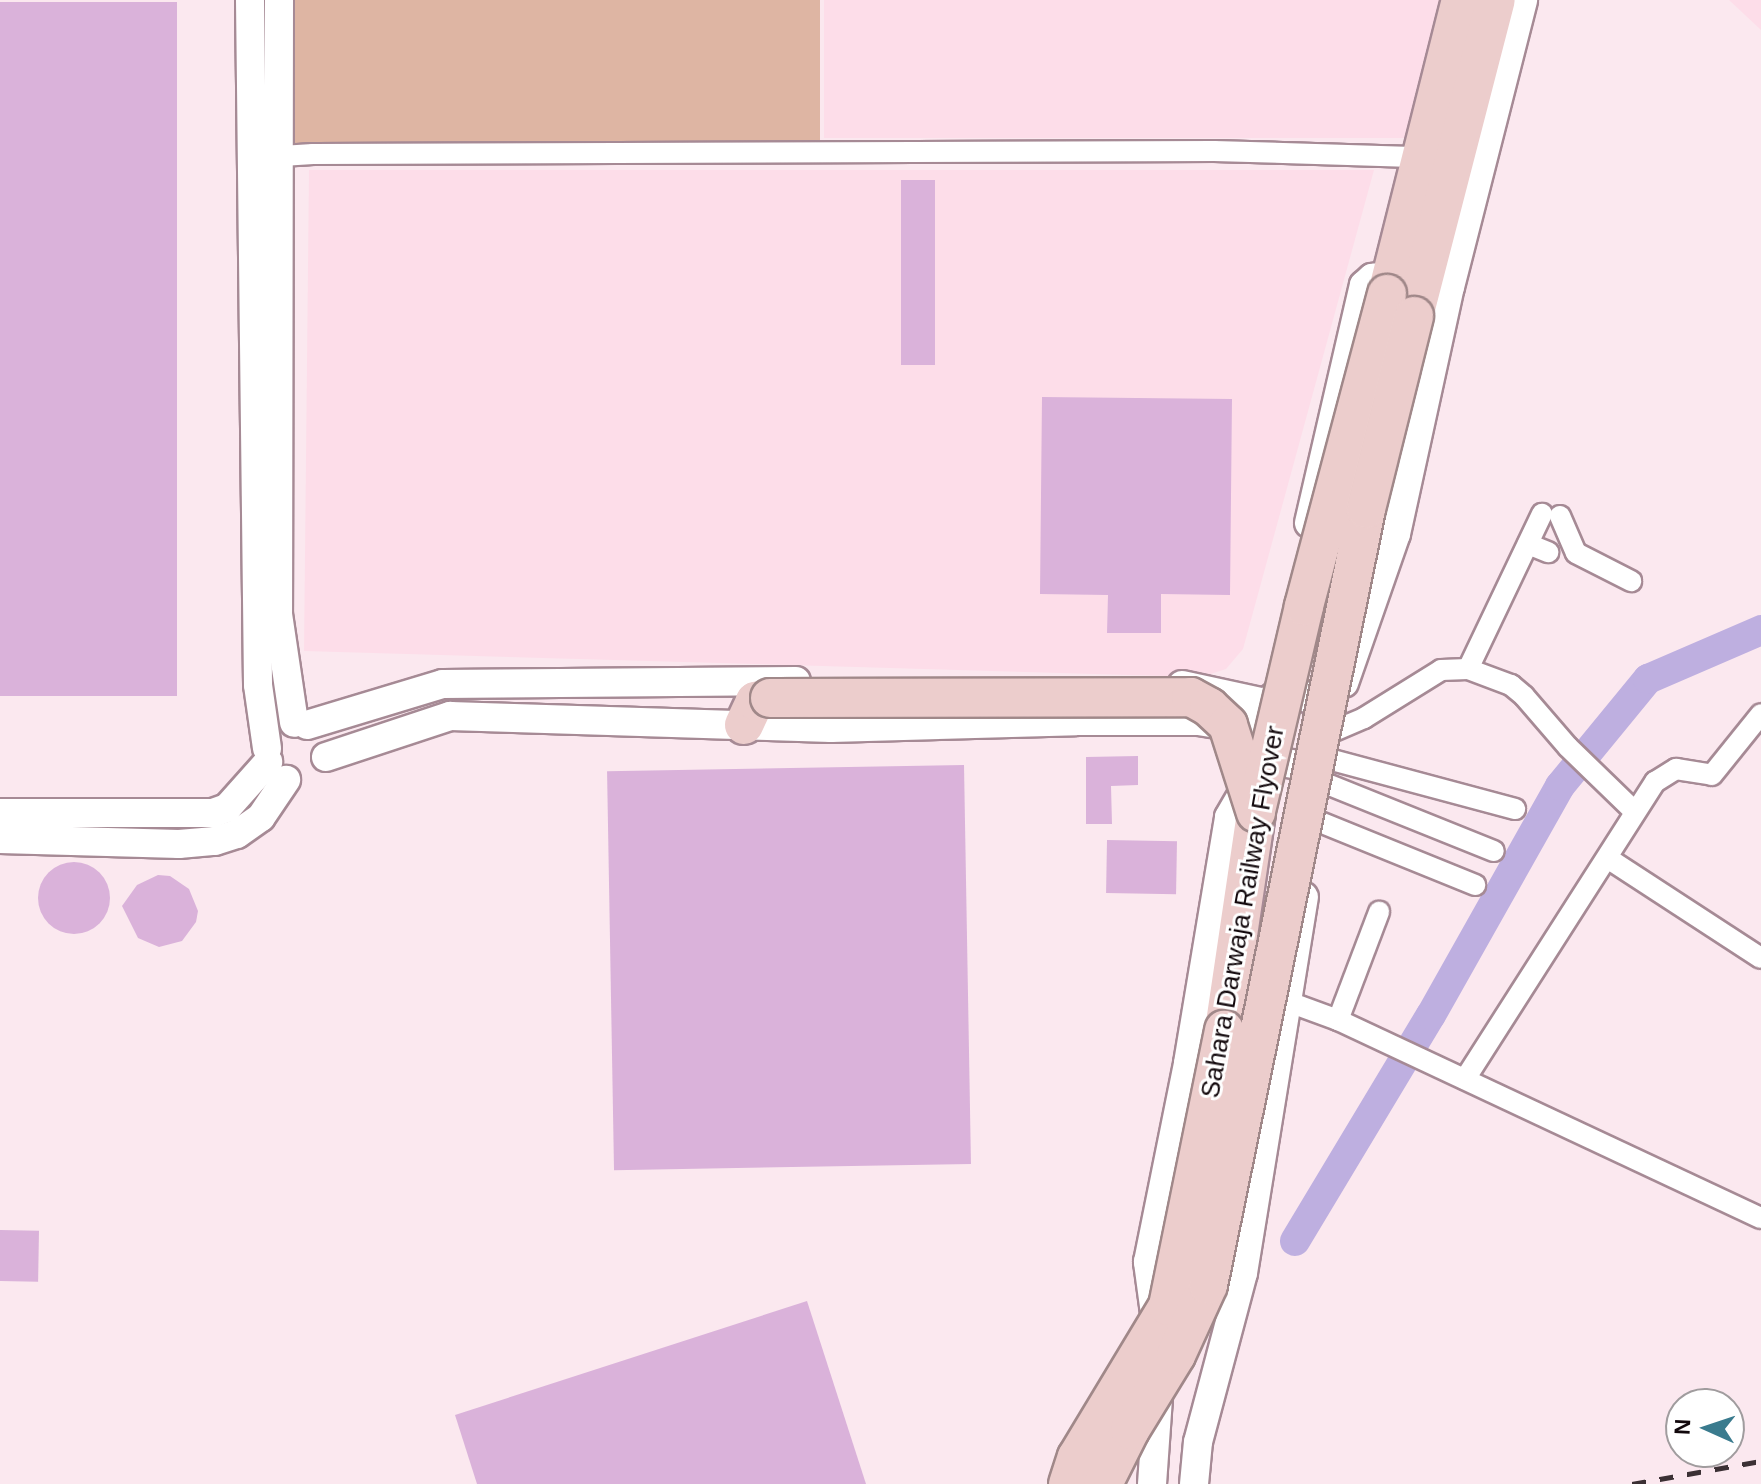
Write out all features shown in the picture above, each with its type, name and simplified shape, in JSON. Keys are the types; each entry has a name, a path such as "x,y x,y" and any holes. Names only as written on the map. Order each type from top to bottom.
{"highway":[{"path":"1413,291 1421,157 1461,0"},
{"path":"1413,291 1496,0"},
{"name":"Sahara Darwaja Railway Flyover","path":"1068,1484 1077,1457 1168,1306 1224,1030 1256,813 1304,606 1337,494 1413,291"},
{"name":"Sahara Darwaja Railway Flyover","path":"1103,1484 1130,1430 1176,1355 1208,1285 1413,291"},
{"path":"744,725 755,701 770,698 1191,697 1249,737 1256,813"}],"street":[{"path":"250,0 264,157 278,614 301,724"},
{"path":"279,0 264,157 258,685 274,763 299,782 312,778 326,757 325,743 318,732 301,724"},
{"path":"1194,1484 1198,1442 1243,1273 1289,1002 1323,748 1337,699 1396,534 1413,291 1523,0"},
{"path":"264,157 1214,151 1421,157"},
{"path":"1152,1484 1161,1356 1148,1262 1188,1063 1229,817 1249,737 1259,711 1270,700 1364,285 1372,278 1413,291"},
{"path":"1468,669 1528,544 1551,515 1576,553 1631,581"},
{"path":"1528,544 1548,552"},
{"path":"326,757 450,716 831,728 1198,721 1249,737 1287,765 1299,765 1364,718 1441,670 1468,669 1511,685 1568,747 1634,811"},
{"path":"0,839 179,844 215,841 237,834 261,817 274,763 272,736 282,727 443,684 826,681 1195,685 1270,700 1297,692 1307,695 1323,748 1494,851"},
{"path":"1465,1079 1609,859 1634,811 1666,773 1676,769 1712,775 1761,715"},
{"path":"1323,748 1515,809"},
{"path":"0,813 213,813 227,808 274,763"},
{"path":"1315,820 1475,885"},
{"path":"1609,859 1761,958"},
{"path":"1338,1020 1379,912"},
{"path":"1289,1002 1338,1020 1761,1218"},
{"path":"1155,1315 1197,1350 1221,1347"}],"shaded area":[{"path":"284,0 820,0 820,144 284,144"},
{"path":"824,0 1440,0 1440,138 824,138"},
{"path":"1729,0 1761,0 1761,30"},
{"path":"309,170 1374,170 1243,649 1226,669 1201,677 304,651"}],"building":[{"path":"0,2 177,2 177,696 0,696"},
{"path":"901,180 935,180 935,365 901,365"},
{"path":"1042,397 1232,399 1230,595 1161,594 1161,633 1107,633 1108,595 1040,594"},
{"path":"1138,756 1138,785 1111,786 1112,824 1086,824 1086,757"},
{"path":"964,765 971,1164 614,1170 607,771"},
{"path":"1107,840 1177,841 1176,894 1106,893"},
{"path":"74,862 94,868 104,878 110,898 104,918 94,928 74,934 54,928 44,918 38,898 44,878 54,868"},
{"path":"158,875 170,876 189,889 198,911 196,922 182,941 159,947 138,938 122,906 137,885"},
{"path":"0,1230 39,1231 38,1282 0,1281"},
{"path":"807,1301 866,1484 477,1484 455,1415"}],"waterway":[{"path":"1295,1241 1431,1015 1560,786 1648,679 1761,630"}],"railway":[{"path":"1632,1484 1761,1461"}]}
